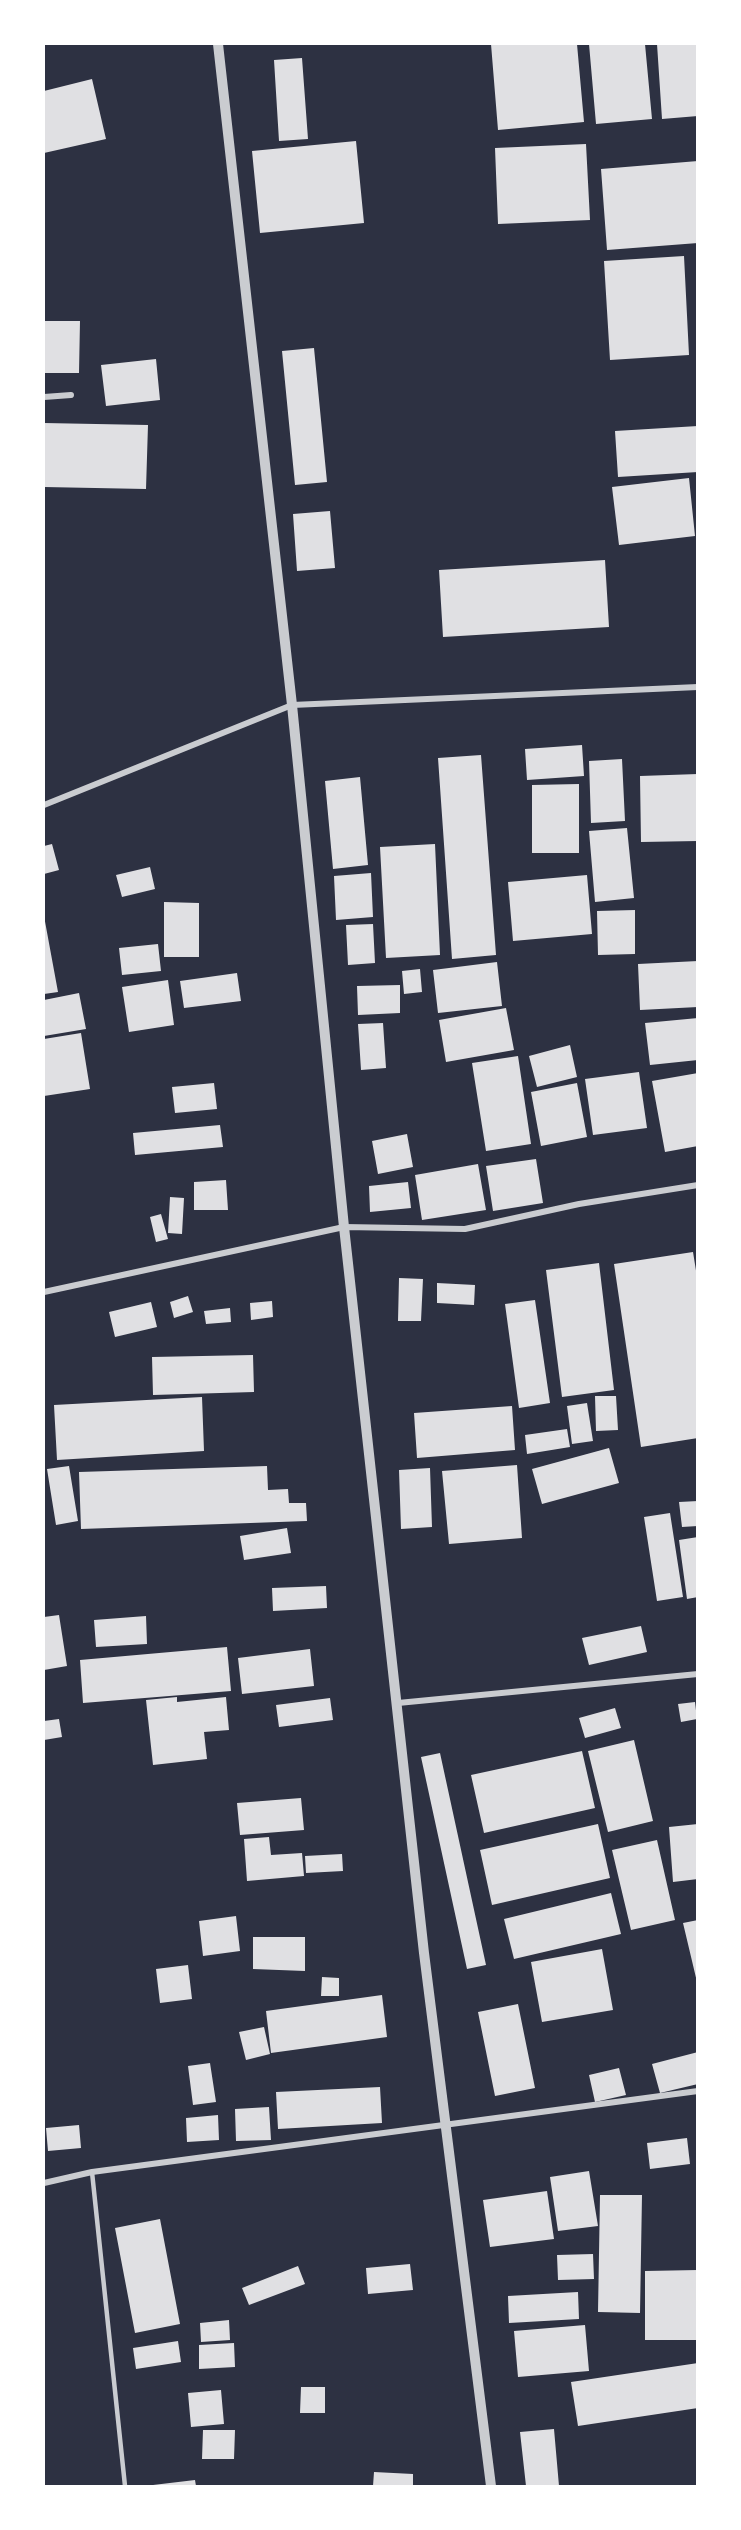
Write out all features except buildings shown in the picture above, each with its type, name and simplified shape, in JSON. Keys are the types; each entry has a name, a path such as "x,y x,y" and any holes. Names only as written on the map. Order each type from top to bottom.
{"street":[{"path":"218,44 292,705 344,1227 424,1953 491,2487"},
{"path":"44,397 71,395"},
{"path":"44,805 292,705 698,687"},
{"path":"44,1292 344,1227 465,1229 579,1204 698,1185"},
{"path":"398,1703 698,1674"},
{"path":"44,2183 92,2172 698,2091"}],"lane":[{"path":"92,2172 125,2487"}]}
